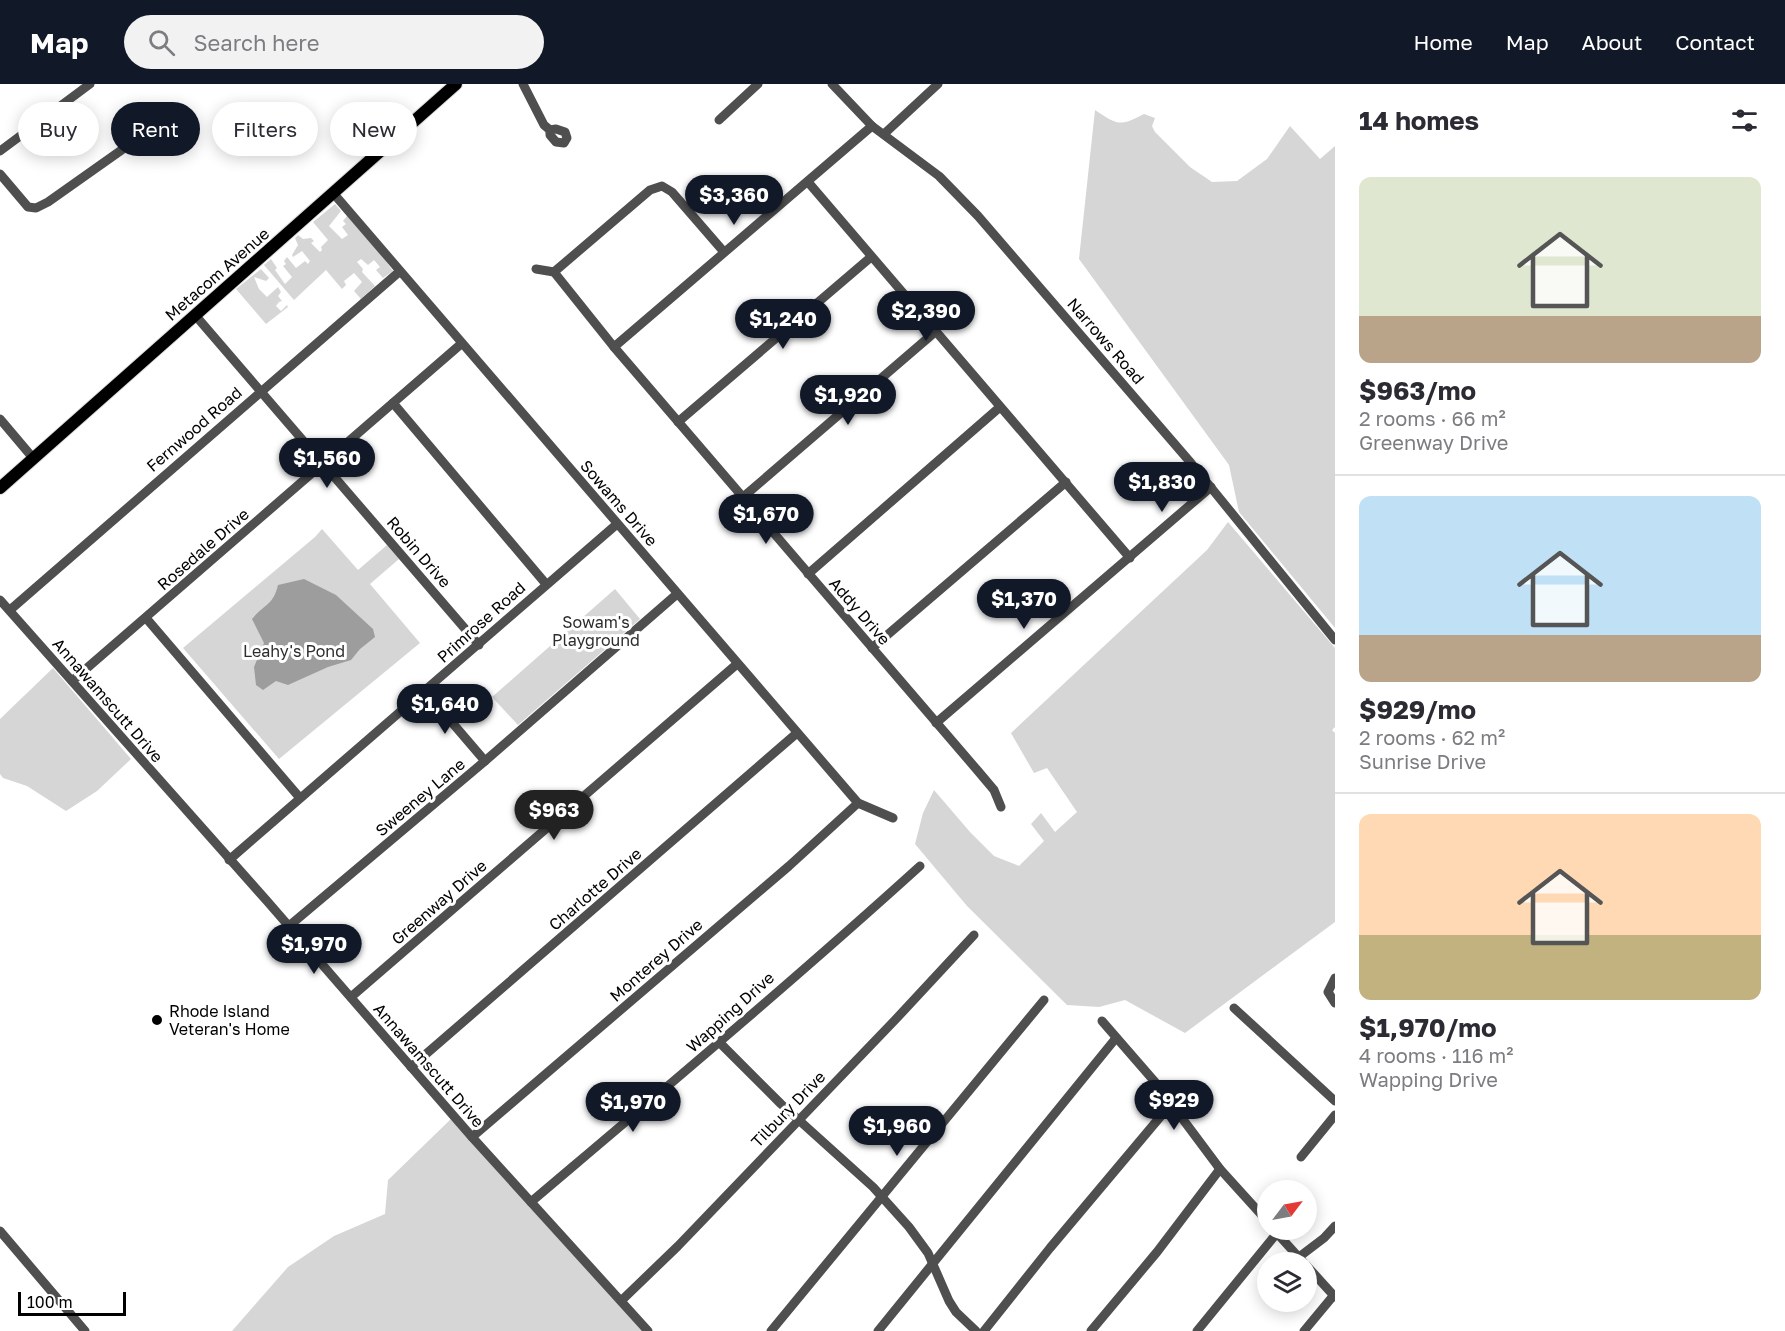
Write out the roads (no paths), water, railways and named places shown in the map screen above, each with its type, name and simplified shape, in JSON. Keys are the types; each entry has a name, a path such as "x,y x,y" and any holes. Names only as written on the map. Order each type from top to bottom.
{"main road":[{"name":"Metacom Avenue","path":"0,488 456,84"}],"street":[{"path":"0,151 90,84"},
{"path":"523,84 544,125 550,130"},
{"path":"719,120 758,84"},
{"name":"Narrows Road","path":"831,84 872,126 929,168 959,196 1211,487 1335,640"},
{"path":"884,135 938,84"},
{"path":"614,347 872,126"},
{"path":"0,174 28,207 36,208 113,156"},
{"path":"808,182 1130,558"},
{"path":"536,269 554,272 650,190 662,186 672,192 724,252"},
{"name":"Sowams Drive","path":"333,194 858,804 892,818"},
{"path":"678,422 871,257"},
{"name":"Fernwood Road","path":"10,610 399,272"},
{"name":"Addy Drive","path":"554,272 614,347 742,498 994,790 1001,807"},
{"name":"Robin Drive","path":"195,315 479,645"},
{"path":"742,498 935,332"},
{"name":"Rosedale Drive","path":"72,681 461,344"},
{"path":"393,403 546,584"},
{"path":"808,574 1000,407"},
{"path":"0,419 33,458"},
{"path":"872,648 1066,482"},
{"path":"936,723 1211,487"},
{"name":"Primrose Road","path":"229,860 617,524"},
{"name":"Sweeney Lane","path":"289,926 485,761 677,594"},
{"name":"Annawamscutt Drive","path":"0,600 289,926 472,1137 648,1331"},
{"path":"146,618 300,798"},
{"name":"Greenway Drive","path":"351,997 737,664"},
{"path":"425,691 485,761"},
{"name":"Charlotte Drive","path":"411,1067 797,733"},
{"name":"Monterey Drive","path":"472,1137 858,804"},
{"name":"Wapping Drive","path":"531,1202 720,1043 920,866"},
{"name":"Tilbury Drive","path":"621,1301 678,1246 974,935"},
{"path":"1335,978 1328,992 1335,1003"},
{"path":"771,1331 880,1196 932,1137 1044,1000"},
{"path":"1234,1008 1335,1101"},
{"path":"1102,1022 1146,1071 1220,1169 1257,1210"},
{"path":"878,1331 1116,1038"},
{"path":"720,1043 880,1196 924,1246 949,1301 976,1331"},
{"path":"984,1331 1120,1163 1171,1104"},
{"path":"1301,1158 1335,1115"},
{"path":"1091,1331 1157,1252 1220,1169"},
{"path":"1312,1252 1335,1226"},
{"path":"0,1231 85,1331"},
{"path":"1197,1331 1268,1240"},
{"path":"1283,1240 1294,1252"},
{"path":"1304,1331 1334,1297 1317,1278"}],"place":[{"name":"Rhode Island Veteran's Home","path":"157,1020"}],"park label":[{"name":"Sowam's Playground","path":"596,631"},
{"name":"Leahy's Pond","path":"294,651"}]}
